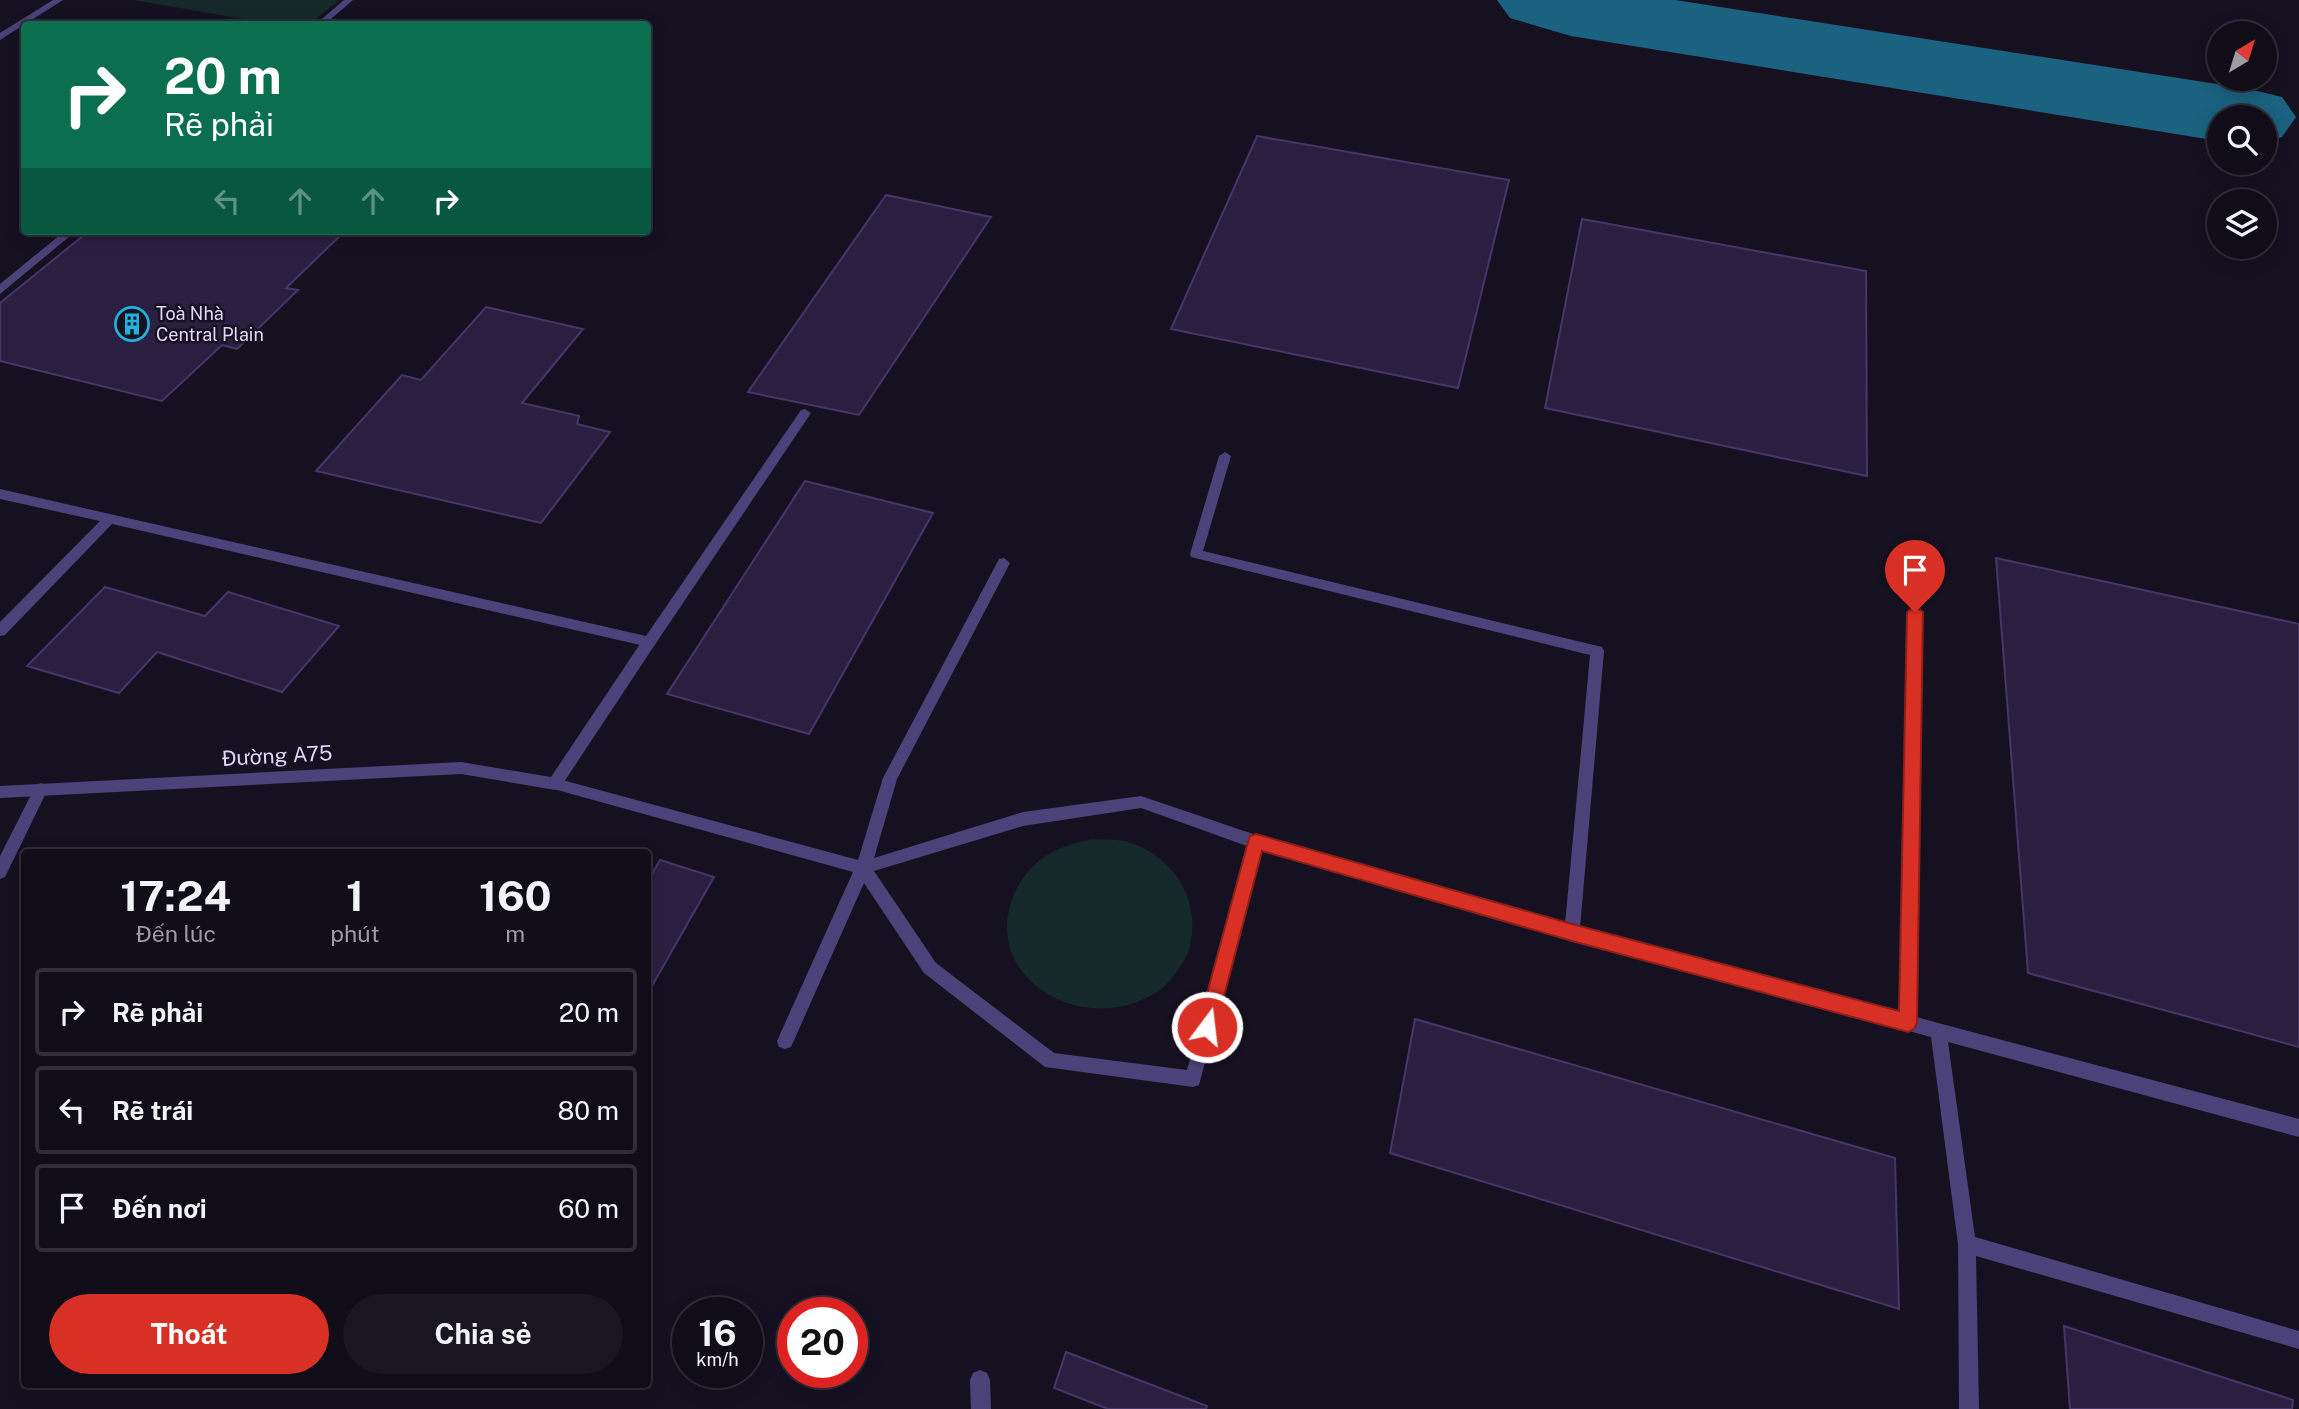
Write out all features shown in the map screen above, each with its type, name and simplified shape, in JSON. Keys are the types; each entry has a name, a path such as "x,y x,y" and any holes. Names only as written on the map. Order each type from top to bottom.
{"street":[{"path":"26,21 59,0"},
{"path":"324,21 349,0"},
{"path":"0,37 21,24"},
{"path":"0,290 66,235"},
{"path":"555,784 805,413"},
{"path":"1225,456 1196,554 1597,651 1572,933"},
{"path":"0,494 649,642"},
{"path":"0,631 109,520"},
{"path":"785,1041 863,868 890,778 1004,563"},
{"path":"1908,1023 1915,612"},
{"name":"Đường A75","path":"0,792 461,768 555,784 863,868"},
{"path":"0,872 41,789"},
{"path":"863,868 1023,820 1141,802 1256,842 1572,933 2299,1128"},
{"path":"863,868 930,968 1051,1061 1193,1079 1256,842"},
{"path":"1938,1031 1967,1244 1969,1409"},
{"path":"1967,1244 2299,1340"},
{"path":"980,1380 981,1409"}],"green space":[{"path":"133,0 340,0 313,21 255,21"},
{"path":"1093,839 1125,841 1158,857 1171,869 1181,884 1192,916 1188,953 1166,985 1137,1002 1104,1008 1078,1006 1053,997 1033,983 1018,965 1009,943 1008,917 1021,880 1040,860 1055,851"}],"building":[{"path":"1257,136 1509,180 1458,388 1171,329"},
{"path":"886,195 991,217 859,415 748,392"},
{"path":"1582,219 1866,271 1867,476 1545,408"},
{"name":"Toà Nhà Central Plain","path":"84,235 341,235 286,288 298,290 237,349 222,345 162,401 0,361 0,303"},
{"path":"486,307 583,329 522,403 579,416 577,424 610,432 541,523 316,471 402,375 421,380"},
{"path":"805,481 933,513 809,734 667,694"},
{"path":"1996,558 2299,624 2299,1047 2028,973"},
{"path":"105,587 205,616 228,592 339,626 282,692 157,652 119,693 27,666"},
{"path":"660,860 714,877 651,988 651,876"},
{"path":"1415,1019 1895,1158 1899,1309 1390,1153"},
{"path":"2064,1326 2293,1400 2292,1409 2070,1409"},
{"path":"1066,1352 1207,1406 1206,1409 1108,1409 1054,1388"}],"taxiway":[{"path":"1540,0 1571,10 2207,110"}],"place":[{"name":"Toà Nhà Central Plain","path":"132,324"}],"route":[{"path":"1207,1027 1256,842 1572,933 1908,1023 1915,612"}]}
